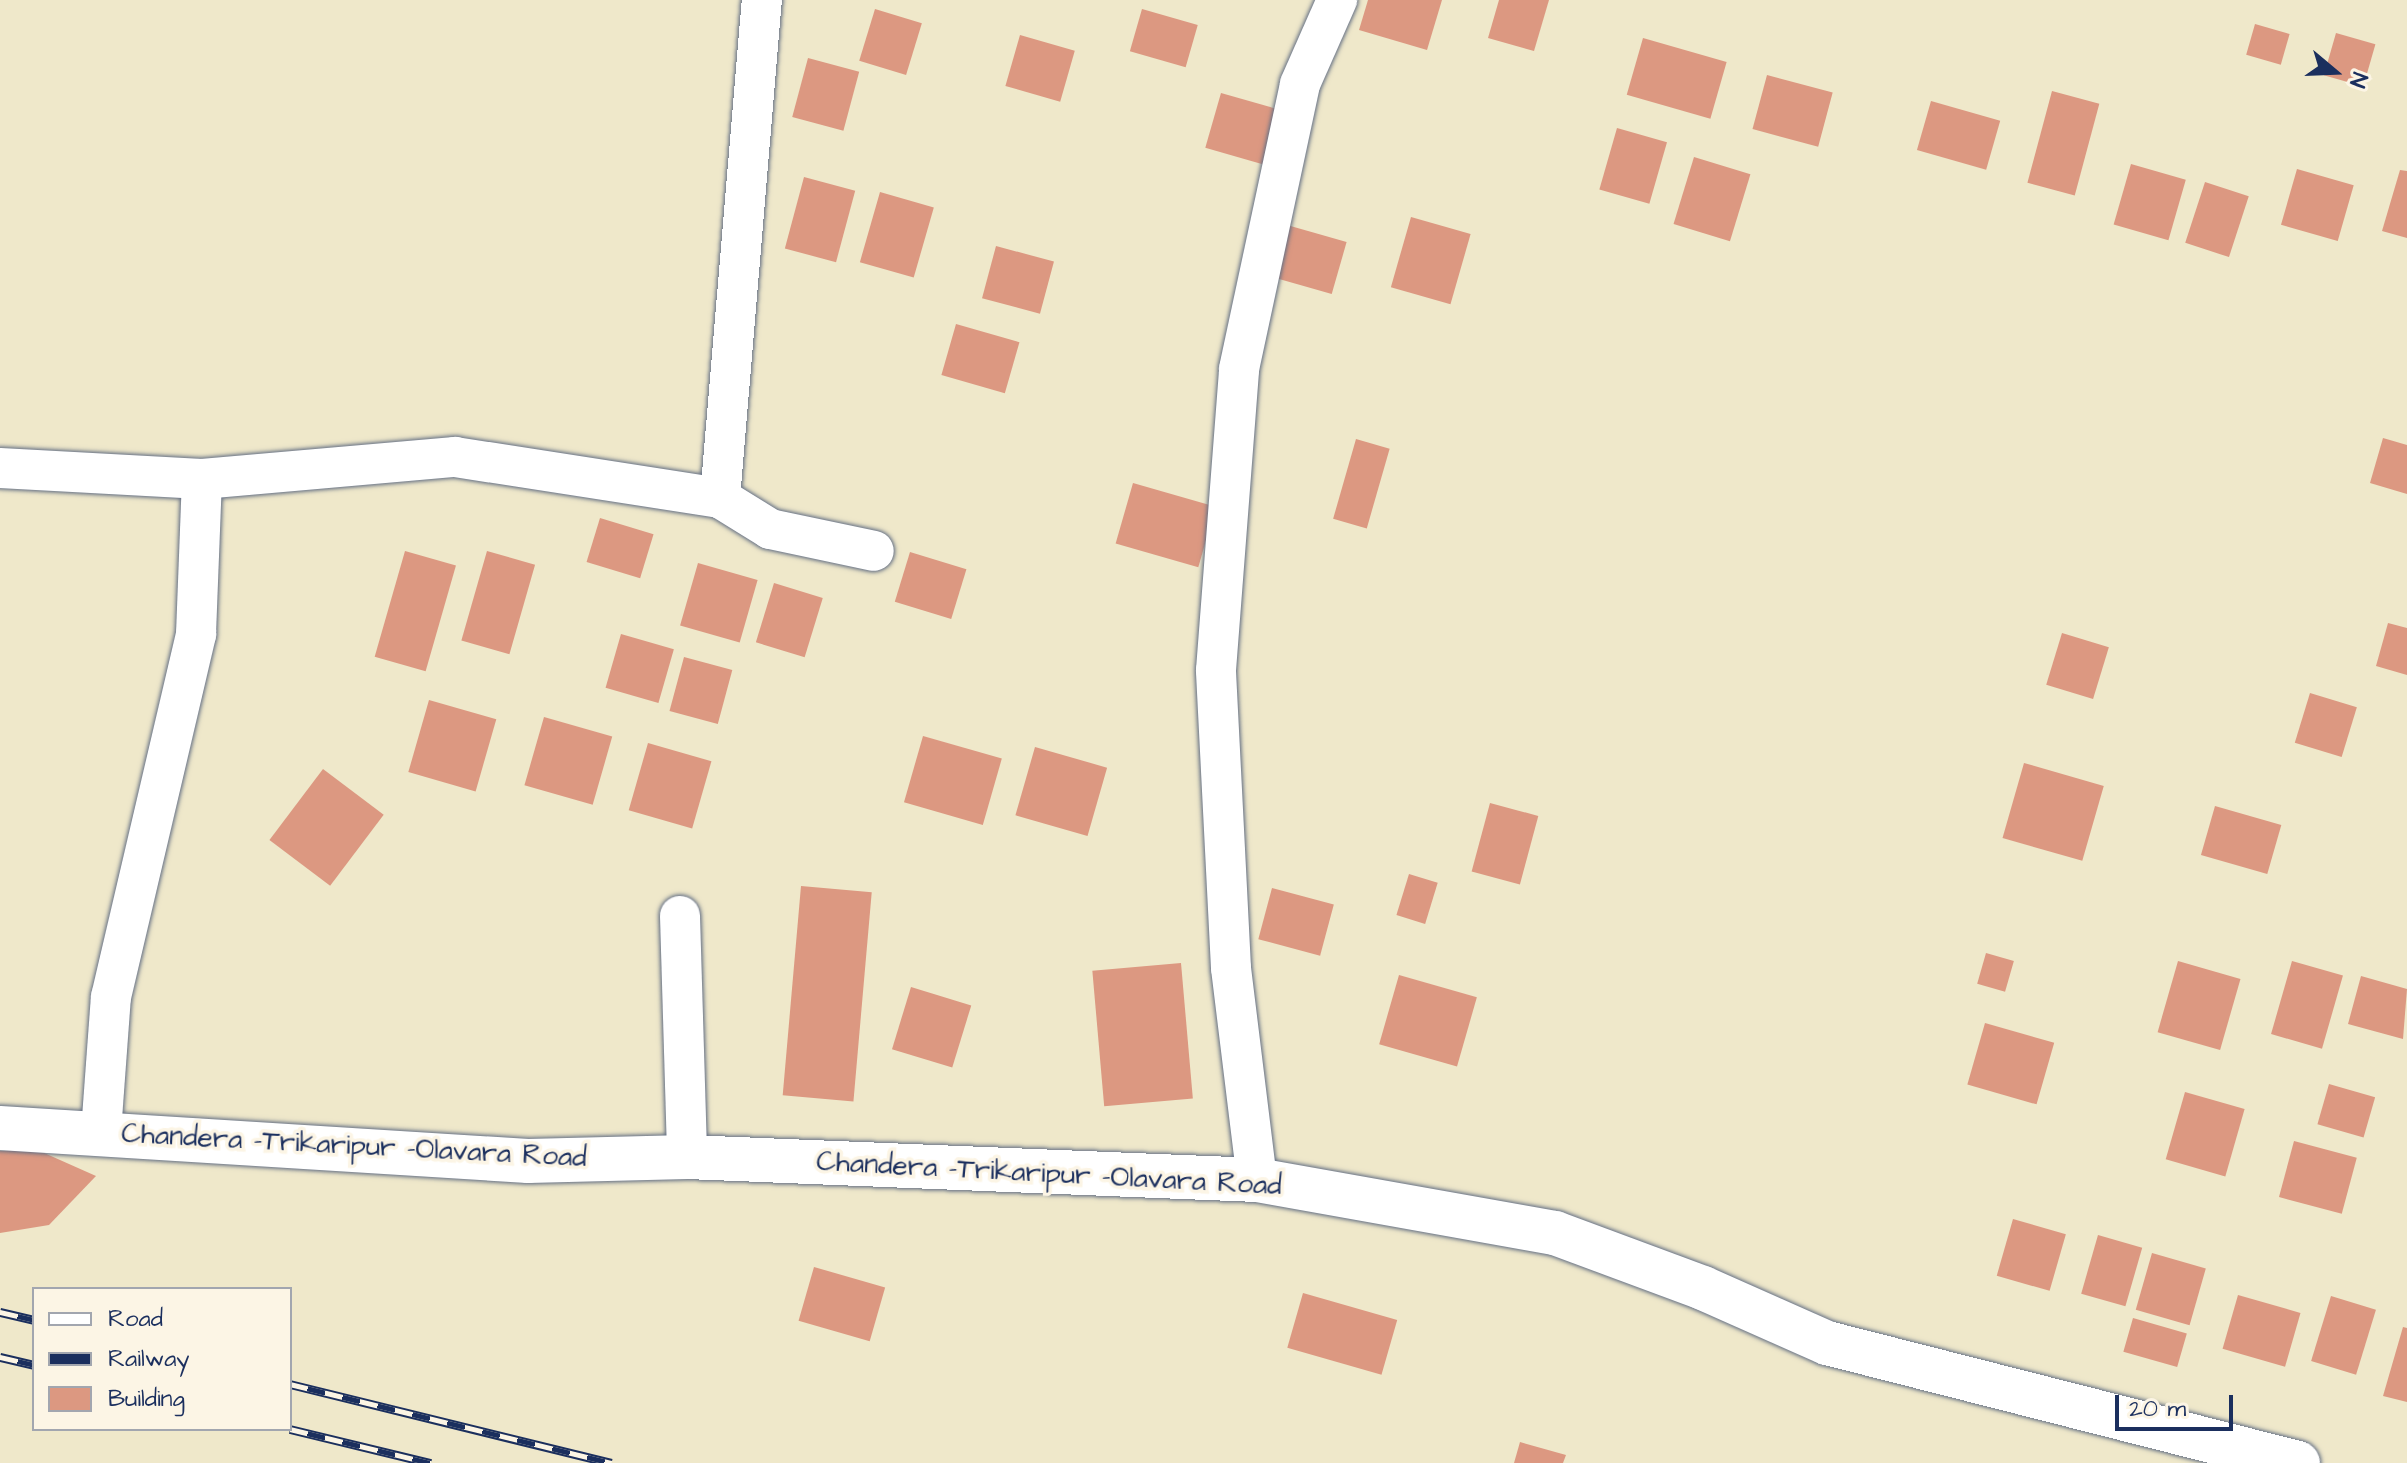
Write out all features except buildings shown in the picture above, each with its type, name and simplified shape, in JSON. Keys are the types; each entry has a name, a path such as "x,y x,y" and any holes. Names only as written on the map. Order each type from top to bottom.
{"main road":[{"name":"Chandera -Trikaripur -Olavara Road","path":"0,1128 528,1161 687,1157 1257,1180 1555,1233 1703,1288 1827,1343 2298,1463"}],"street":[{"path":"720,498 762,0"},
{"path":"1257,1180 1231,968 1216,670 1239,369 1300,84 1337,0"},
{"path":"0,468 202,479 455,457 720,498 770,529 874,551"},
{"path":"101,1132 111,997 196,634 202,479"},
{"path":"680,916 687,1157"}],"railway":[{"path":"0,1312 32,1320"},
{"path":"0,1357 32,1365"},
{"path":"292,1384 611,1463"},
{"path":"292,1429 431,1463"}]}
